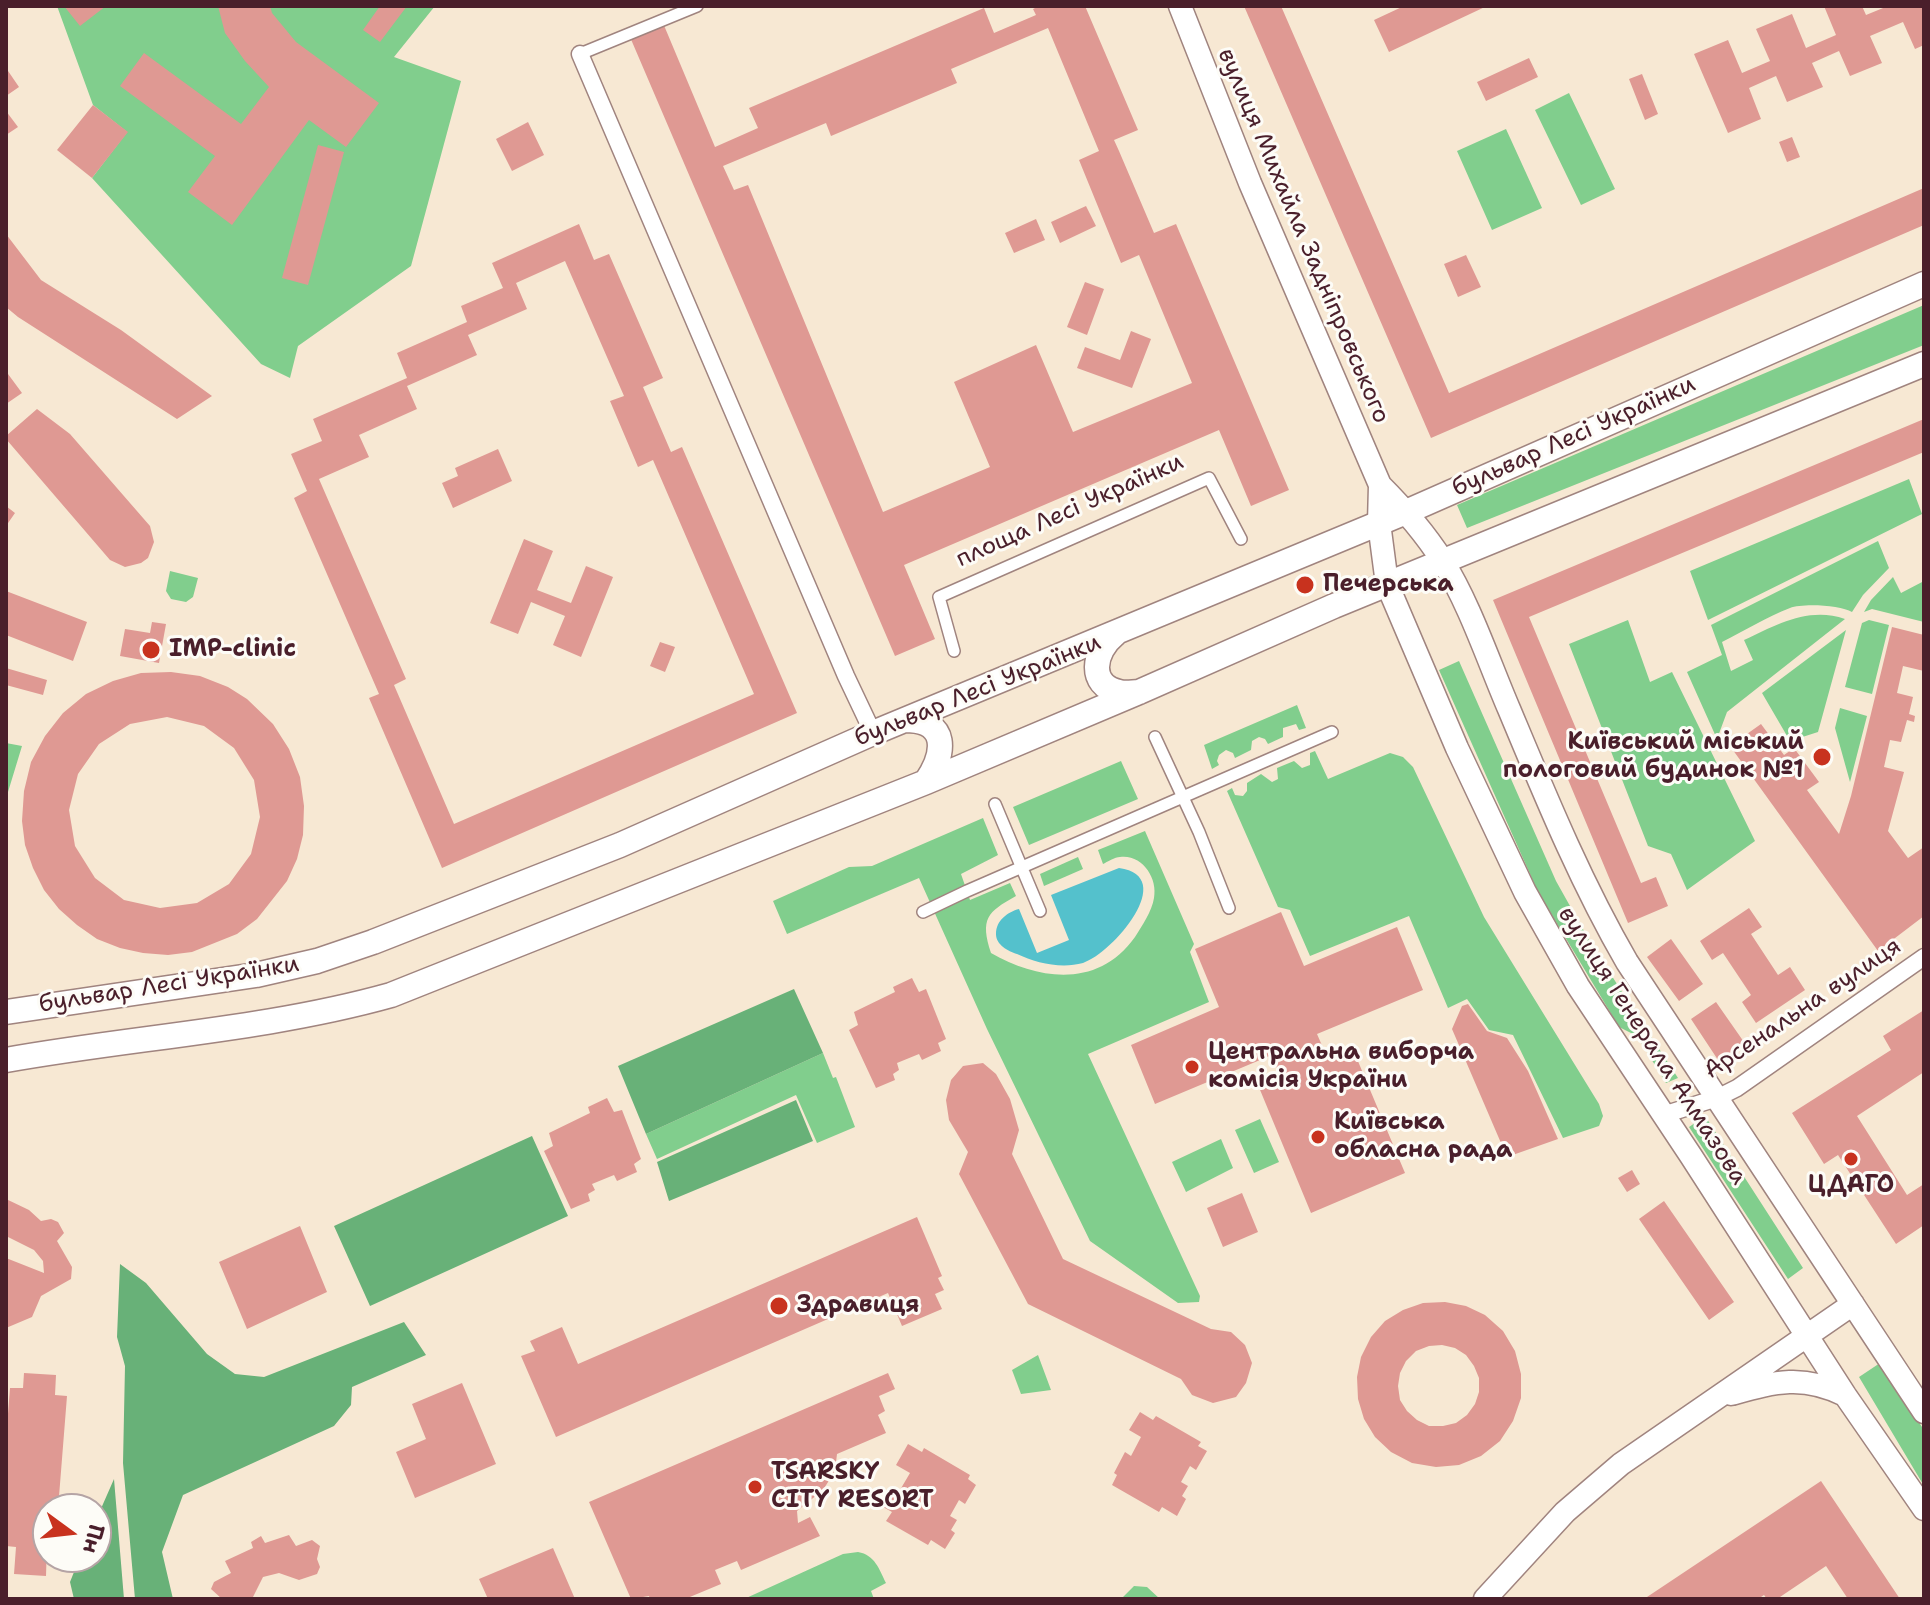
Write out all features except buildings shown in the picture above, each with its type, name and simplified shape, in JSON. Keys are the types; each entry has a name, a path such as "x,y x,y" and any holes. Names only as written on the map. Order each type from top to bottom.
{"main road":[{"name":"вулиця Михайла Задніпровського","path":"1180,6 1250,183 1380,485 1406,512"},
{"name":"бульвар Лесі Українки","path":"6,1012 256,975 317,961 373,942 620,845 873,733 1406,512 1924,284"},
{"name":"бульвар Лесі Українки","path":"6,1060 319,1012 391,995 926,782 1387,584 1924,364"},
{"name":"вулиця Михайла Задніпровського","path":"1379,523 1380,485"},
{"path":"1406,512 1442,561"},
{"path":"1379,523 1387,584"},
{"name":"вулиця Генерала Алмазова","path":"1442,561 1470,618 1579,875 1627,962 1924,1412"},
{"name":"вулиця Генерала Алмазова","path":"1387,584 1457,748 1558,954 1845,1395 1924,1509"},
{"path":"1116,634 1098,654 1096,662 1100,678 1111,690 1139,692"},
{"path":"905,720 926,724 939,739 941,753 938,763 926,782"},
{"path":"1485,1599 1565,1512 1621,1464 1853,1304"},
{"path":"1715,1398 1778,1381 1818,1385 1845,1395"}],"street":[{"path":"697,6 580,54 873,733"},
{"name":"площа Лесі Українки","path":"954,651 939,597 1209,478 1241,539"},
{"path":"923,912 1332,732"},
{"path":"1155,737 1199,832 1229,908"},
{"path":"995,804 1040,911"},
{"name":"Арсенальна вулиця","path":"1663,1115 1717,1098 1749,1079 1924,957"}],"green space":[{"path":"57,6 435,6 394,57 461,81 411,266 298,346 290,378 261,364 92,178 127,132 93,105"},
{"path":"1569,93 1615,189 1581,205 1535,110"},
{"path":"1506,129 1542,208 1492,230 1457,151"},
{"path":"1924,305 1924,345 1467,528 1457,505"},
{"path":"1909,479 1922,514 1708,620 1690,571"},
{"path":"1878,541 1889,568 1863,595 1852,612 1831,606 1796,606 1722,642 1731,671 1753,660 1744,640 1768,629 1806,616 1845,619 1727,712 1717,739 1687,672 1722,655 1711,625"},
{"path":"170,571 198,578 193,597 186,602 171,599 166,591"},
{"path":"1893,577 1901,593 1924,581 1924,622 1872,609 1864,612"},
{"path":"1628,620 1650,682 1672,672 1755,841 1687,890 1671,854 1648,846 1569,644"},
{"path":"1869,620 1889,625 1872,694 1845,687 1862,623"},
{"path":"1846,630 1818,732 1790,741 1762,693"},
{"path":"1459,661 1556,881 1593,947 1678,1078 1666,1083 1637,1036 1619,1027 1538,892 1439,670"},
{"path":"1297,705 1306,728 1299,730 1296,724 1283,728 1283,737 1268,744 1259,737 1252,741 1251,750 1235,758 1233,753 1226,750 1219,755 1219,765 1212,769 1204,745"},
{"path":"1840,708 1867,716 1850,782 1835,728"},
{"path":"6,743 22,746 8,792 6,788"},
{"path":"1315,751 1328,779 1390,753 1403,757 1413,767 1484,917 1599,1104 1603,1116 1599,1126 1563,1138 1513,1035 1489,1030 1467,999 1448,1008 1409,916 1310,956 1290,910 1278,907 1227,791 1232,788 1235,795 1243,796 1247,783 1261,774 1272,782 1278,779 1277,768 1294,761 1302,768 1310,765 1310,753"},
{"path":"1121,761 1138,799 1029,845 1013,807"},
{"path":"983,818 998,855 961,874 970,900 1010,883 1016,896 998,907 988,918 986,932 991,953 1049,974 1087,972 1104,965 1135,937 1153,903 1155,890 1151,875 1141,863 1128,857 1103,864 1098,850 1145,831 1194,944 1190,952 1209,1002 1088,1054 1200,1296 1199,1302 1178,1303 1090,1241 987,1029 919,878 787,934 773,901 849,867 872,866"},
{"path":"1078,857 1083,869 1044,886 1040,874"},
{"path":"794,989 823,1053 646,1134 618,1066"},
{"path":"823,1053 833,1078 836,1077 855,1127 817,1143 796,1095 657,1159 646,1134"},
{"path":"796,1100 813,1141 669,1201 657,1162"},
{"path":"1705,1116 1803,1268 1788,1279 1689,1127"},
{"path":"1260,1119 1279,1162 1254,1173 1235,1130"},
{"path":"532,1136 568,1216 370,1306 334,1226"},
{"path":"1221,1139 1233,1168 1186,1192 1172,1162"},
{"path":"120,1264 146,1283 207,1354 235,1374 264,1377 404,1322 426,1355 352,1387 351,1405 334,1426 183,1495 162,1552 173,1599 135,1599 123,1463 125,1366 117,1337"},
{"path":"1038,1355 1051,1390 1021,1394 1012,1370"},
{"path":"1880,1363 1924,1430 1924,1486 1859,1377"},
{"path":"114,1479 124,1599 74,1599 70,1582 74,1573 112,1573 112,1493 108,1493"},
{"path":"858,1552 872,1559 886,1583 871,1591 874,1599 744,1599 843,1554"},
{"path":"1134,1586 1147,1587 1160,1599 1121,1599"}],"water":[{"path":"1119,868 1136,874 1143,885 1142,899 1123,931 1096,956 1075,965 1049,964 1010,951 998,941 996,934 1000,921 1019,909 1037,953 1069,940 1051,895"}],"place":[{"name":"Печерська","path":"1305,585"},
{"name":"IMP-clinic","path":"151,650"},
{"name":"Київський міський пологовий будинок №1","path":"1822,757"},
{"name":"Центральна виборча комісія України","path":"1192,1067"},
{"name":"Київська обласна рада","path":"1318,1137"},
{"name":"ЦДАГО","path":"1851,1159"},
{"name":"Здравиця","path":"779,1306"},
{"name":"TSARSKY CITY RESORT","path":"755,1487"}]}
